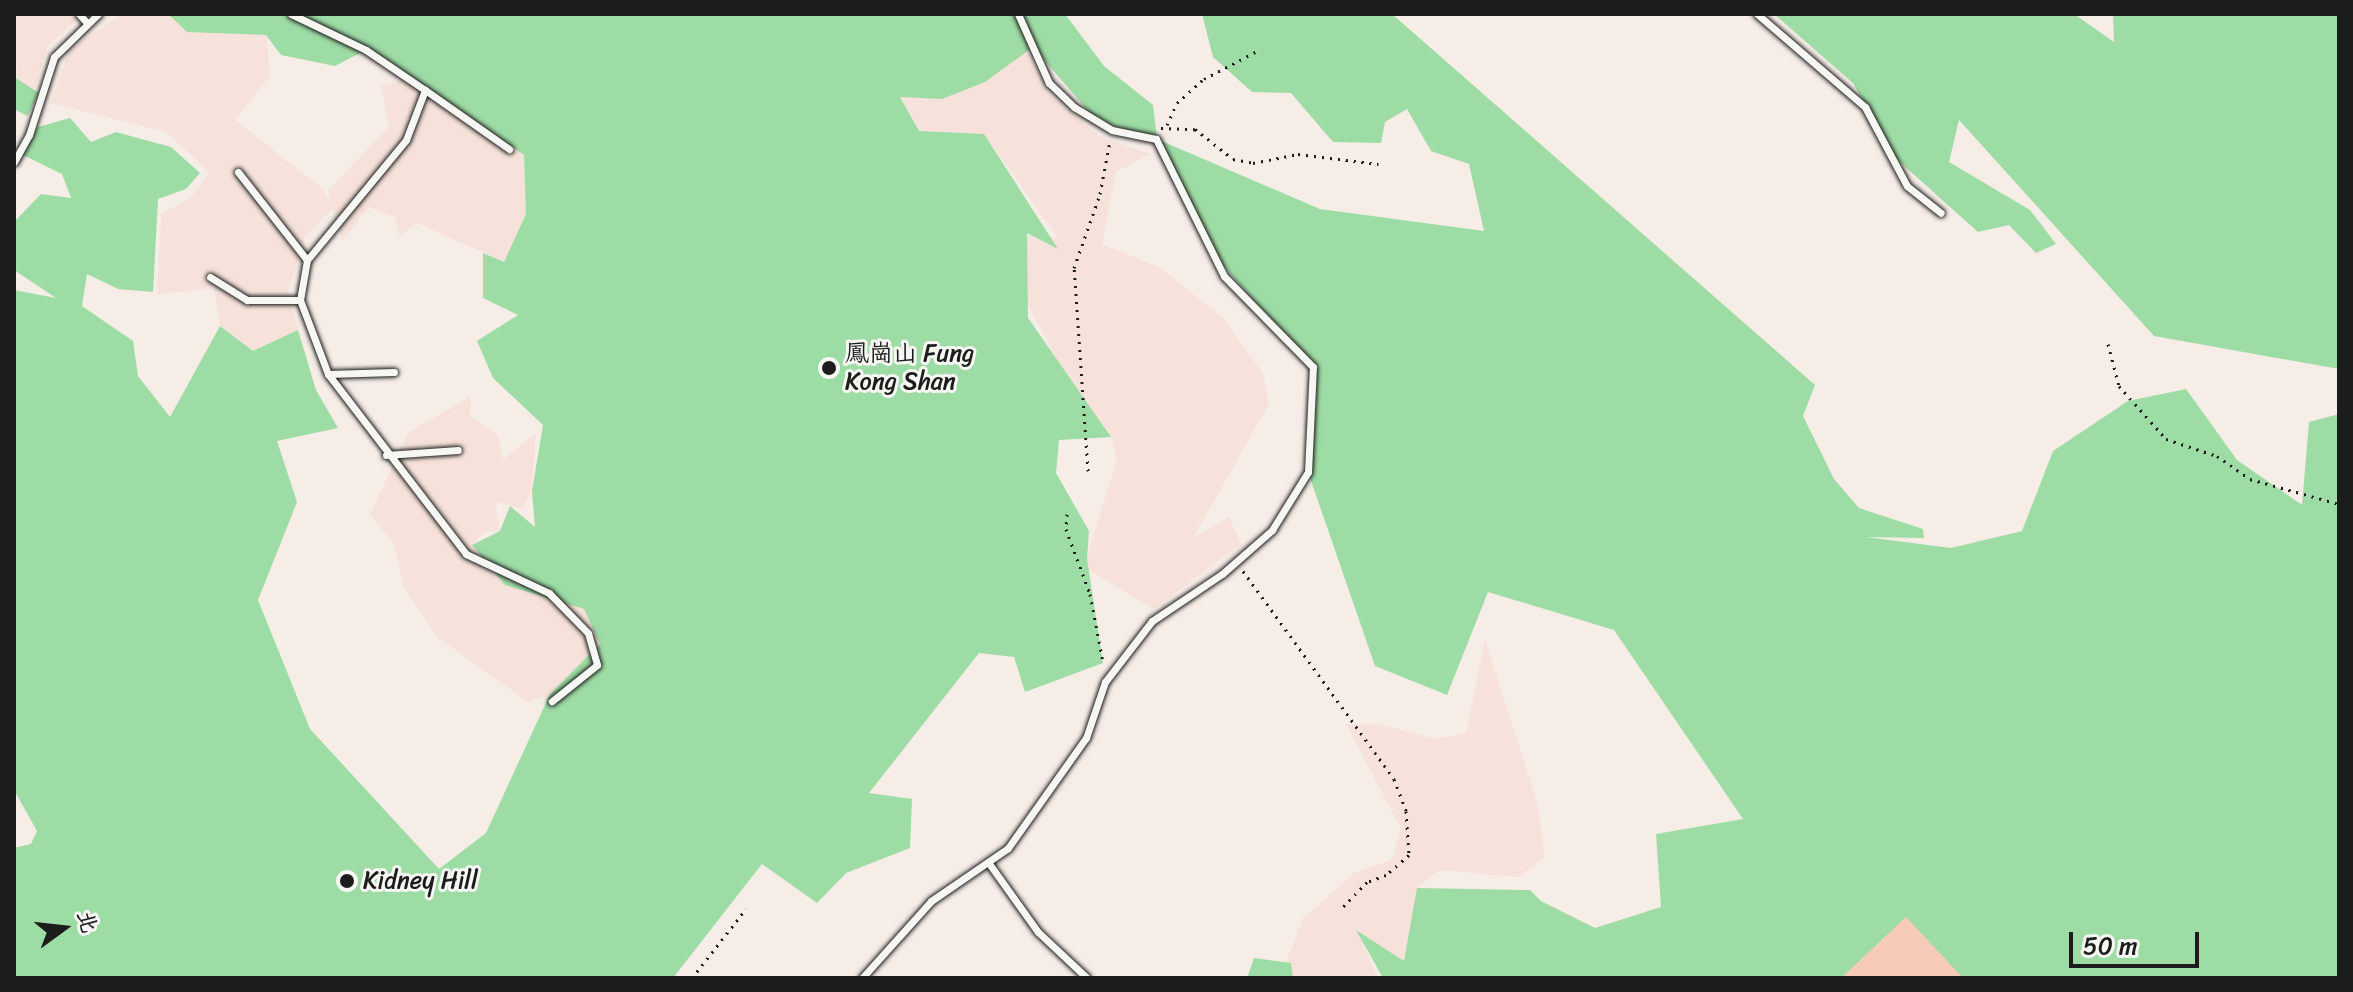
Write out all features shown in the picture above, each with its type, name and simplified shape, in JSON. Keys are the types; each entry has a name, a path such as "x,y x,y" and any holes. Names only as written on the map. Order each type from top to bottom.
{"lane":[{"path":"79,14 88,24"},
{"path":"14,162 29,135 54,57 98,14"},
{"path":"291,14 366,50 509,149"},
{"path":"862,978 931,901 1008,848 1086,738 1105,682 1152,621 1236,561 1272,530 1308,472 1313,367 1224,276 1156,139 1112,130 1074,107 1049,83 1018,14"},
{"path":"1757,14 1865,107 1907,186 1941,213"},
{"path":"425,90 406,140 307,260 300,300 328,374 386,455 466,554 549,593 588,633 597,665 552,701"},
{"path":"238,172 307,260"},
{"path":"210,277 247,300 300,300"},
{"path":"328,374 394,372"},
{"path":"386,455 458,450"},
{"path":"988,862 1038,932 1087,978"}],"path":[{"path":"1156,139 1167,125 1177,103 1204,79 1261,49"},
{"path":"1167,125 1195,129 1233,159 1253,163 1298,154 1378,164"},
{"path":"1088,471 1074,268 1100,194 1112,130"},
{"path":"2108,344 2119,386 2166,439 2217,456 2250,479 2339,504"},
{"path":"1067,514 1066,529 1097,625 1105,682"},
{"path":"1236,561 1394,779 1406,811 1409,855 1386,875 1367,882 1340,910"},
{"path":"692,978 746,909"}],"shaded area":[{"path":"14,14 83,14 48,46 34,90 17,87"},
{"path":"123,14 170,14 266,28 270,76 235,120 323,189 330,204 328,190 389,127 381,86 417,77 530,160 525,225 504,262 417,223 399,236 395,217 369,207 342,241 332,209 305,237 288,291 298,330 253,352 220,326 214,288 157,294 161,214 190,198 210,173 166,132 51,103 69,50"},
{"path":"1024,45 1048,93 1099,136 1150,154 1116,172 1102,244 1159,267 1222,317 1263,374 1269,404 1193,538 1229,517 1241,544 1154,609 1084,567 1117,459 1111,437 1060,365 1026,301 1027,232 1058,238 984,134 919,131 900,96 942,99 985,82"},
{"path":"471,396 470,416 498,435 503,460 536,433 532,491 522,509 495,501 500,531 485,532 472,545 505,585 584,609 600,644 572,686 528,702 437,637 404,588 394,544 370,515 408,433"},
{"path":"1485,640 1537,802 1545,856 1520,877 1440,870 1417,888 1409,966 1358,931 1378,978 1287,978 1283,969 1303,919 1354,873 1392,860 1401,829 1346,724 1383,725 1436,739 1466,733"}],"green space":[{"path":"168,14 1065,14 1104,66 1153,105 1157,139 1320,209 1484,231 1469,164 1431,151 1407,109 1385,122 1381,143 1333,142 1291,93 1252,92 1213,57 1202,14 1392,14 1815,385 1803,416 1834,479 1859,508 1923,529 1924,538 1866,537 1951,548 2022,531 2053,451 2128,401 2186,389 2237,460 2302,505 2309,422 2339,414 2339,978 1383,978 1356,930 1404,961 1417,888 1530,890 1541,901 1595,928 1661,907 1656,834 1743,819 1614,630 1488,592 1447,695 1375,666 1308,472 1313,367 1213,254 1156,139 1096,120 1033,47 985,82 942,99 900,97 919,131 984,134 1058,249 1027,233 1028,318 1111,437 1059,440 1056,473 1089,531 1087,559 1103,663 1025,692 1014,657 979,653 869,793 912,799 910,848 846,873 817,903 762,864 673,978 14,978 14,848 31,844 37,831 14,790 14,290 56,298 14,270 14,222 41,194 71,198 62,174 23,155 38,127 70,118 91,142 116,132 171,147 200,173 186,189 158,199 153,292 118,289 87,274 82,306 133,341 138,376 170,417 220,326 253,351 298,330 316,390 338,428 277,441 297,502 258,600 310,729 439,869 486,833 550,694 600,644 584,609 505,585 472,545 500,531 510,506 535,527 532,491 543,425 493,378 477,341 518,315 483,298 483,253 504,262 526,214 524,155 366,50 335,66 281,55 266,35 187,32"},
{"path":"1774,14 2074,14 2114,42 2113,14 2339,14 2339,369 2154,336 1959,120 1949,162 2030,210 2056,244 2036,253 2009,225 1978,232 1892,155 1853,83"},
{"path":"14,77 39,93 27,116 14,109"},
{"path":"1254,958 1291,963 1293,978 1247,978"}],"building":[{"path":"1906,917 1963,978 1841,978"}],"place":[{"name":"鳳崗山 Fung Kong Shan","path":"829,368"},
{"name":"Kidney Hill","path":"347,881"}]}
